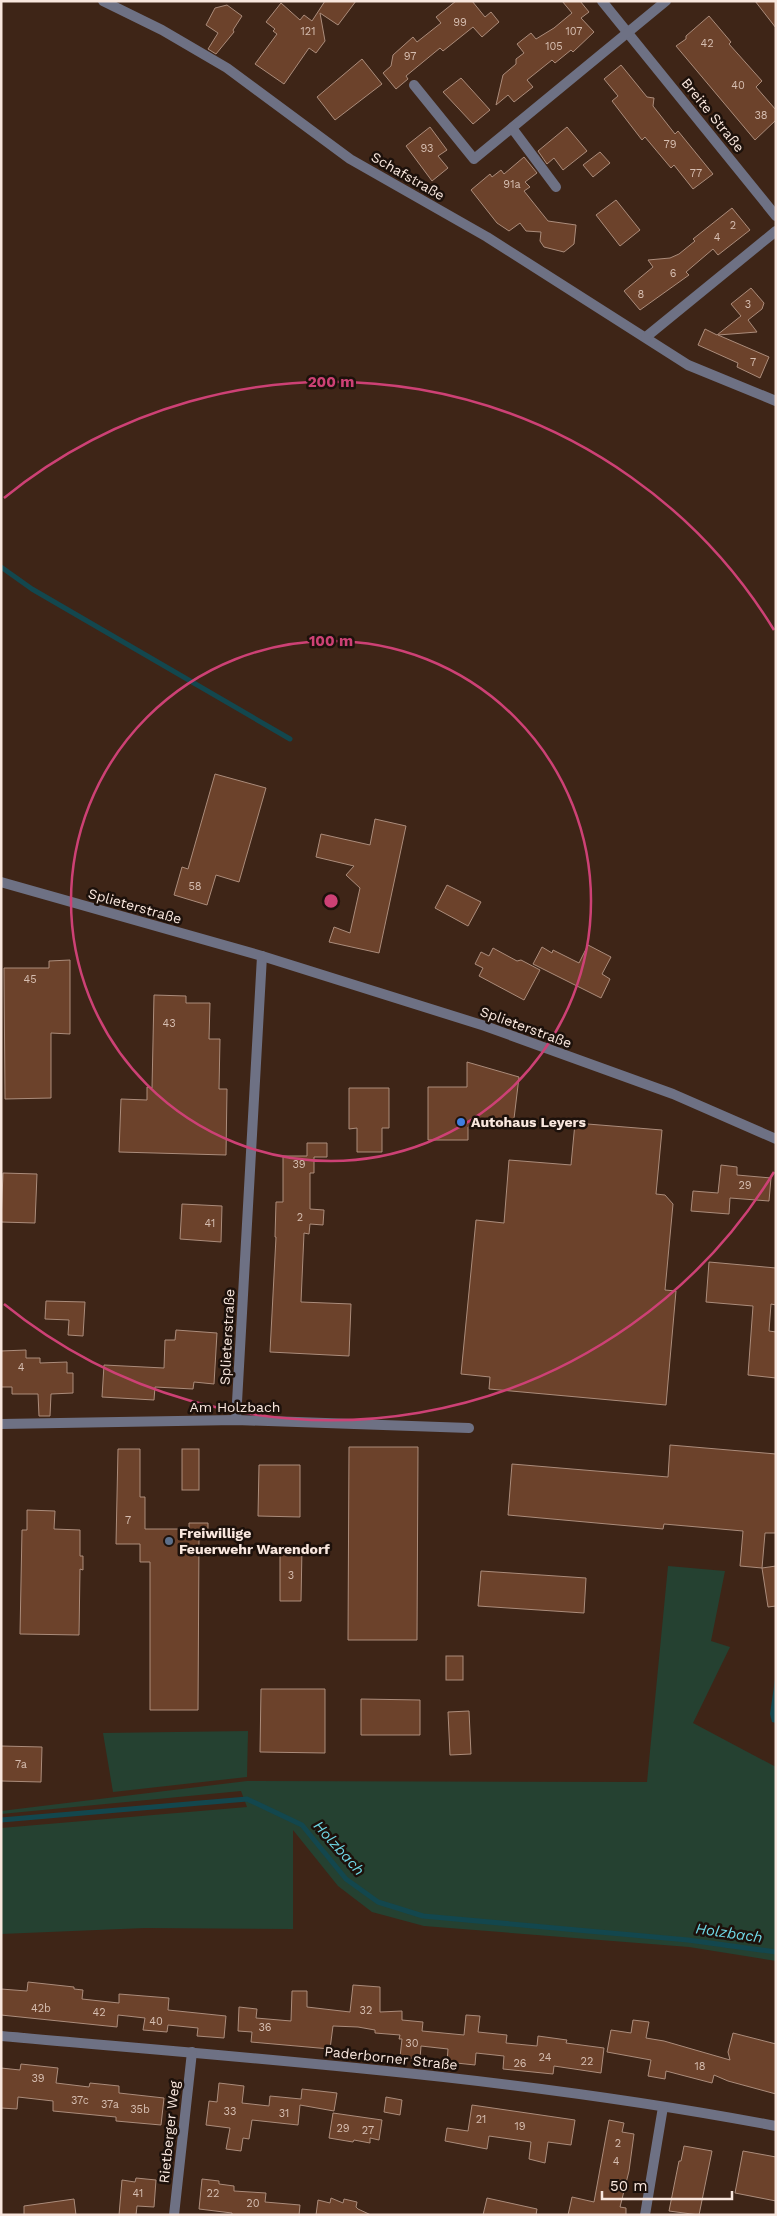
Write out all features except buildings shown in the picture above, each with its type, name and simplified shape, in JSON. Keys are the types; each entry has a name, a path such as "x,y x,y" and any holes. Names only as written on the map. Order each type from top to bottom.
{"street":[{"name":"Schafstraße","path":"103,1 162,30 227,68 350,159 487,237 688,365 776,401"},
{"name":"Breite Straße","path":"602,1 776,216"},
{"path":"414,86 474,160 666,1"},
{"path":"512,128 556,186"},
{"path":"646,337 776,231"},
{"name":"Splieterstraße","path":"1,882 262,956 485,1026 673,1094 776,1139"},
{"name":"Splieterstraße","path":"236,1420 262,956"},
{"name":"Am Holzbach","path":"1,1424 236,1420 469,1428"},
{"name":"Paderborner Straße","path":"1,2036 192,2052 561,2090 776,2126"},
{"name":"Rietberger Weg","path":"174,2215 192,2052"},
{"path":"645,2215 663,2107"}],"green space":[{"path":"668,1566 725,1571 711,1641 730,1647 693,1723 776,1767 776,1961 689,1947 424,1926 372,1912 338,1886 293,1830 293,1929 145,1928 1,1934 1,1828 247,1807 241,1791 1,1814 1,1811 247,1781 647,1782"},
{"path":"248,1731 247,1777 113,1792 103,1733"}],"water":[{"path":"776,1672 776,1723 772,1722 770,1714"}],"waterway":[{"path":"1,567 32,589 290,739"},
{"name":"Holzbach","path":"1,1820 247,1799 302,1825 346,1879 378,1902 423,1916 688,1940 776,1952"}],"place":[{"name":"Autohaus Leyers","path":"461,1122"},
{"name":"Freiwillige Feuerwehr Warendorf","path":"169,1541"}]}
